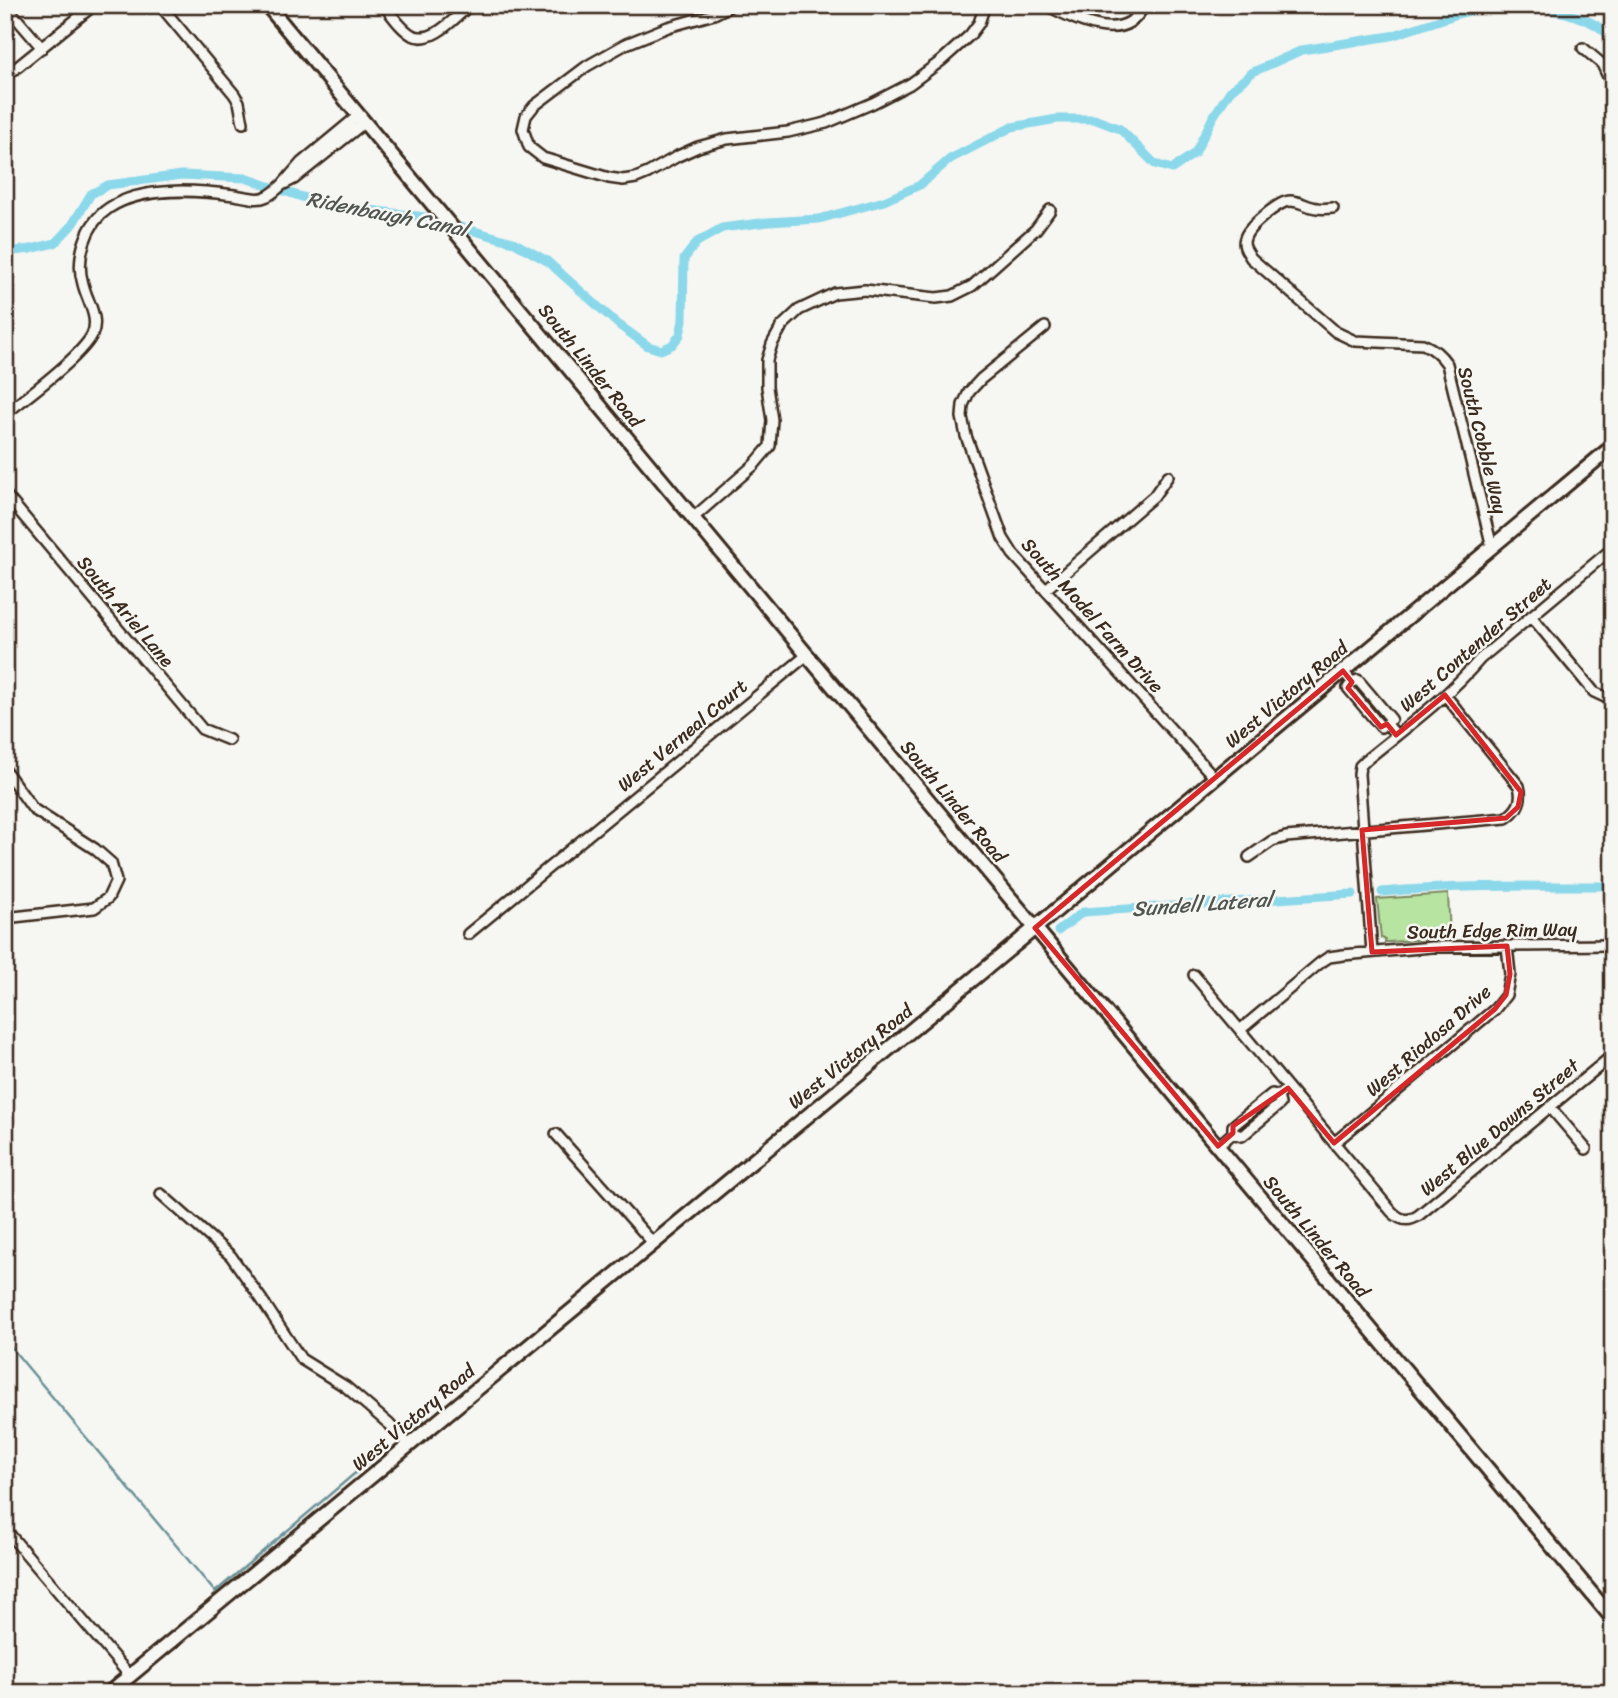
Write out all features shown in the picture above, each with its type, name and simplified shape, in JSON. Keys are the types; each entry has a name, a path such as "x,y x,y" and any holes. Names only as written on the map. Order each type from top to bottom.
{"street":[{"path":"5,5 42,48"},
{"path":"5,77 94,5"},
{"path":"160,5 234,94 239,102 243,124"},
{"name":"South Linder Road","path":"267,5 1613,1619"},
{"path":"384,5 404,29 421,37 436,34 470,5"},
{"path":"732,5 714,14 668,27 626,44 587,65 534,106 526,116 523,129 529,147 543,158 623,180 636,178 698,147 727,139 788,132 826,123 910,84 942,61 970,35 979,23 985,5"},
{"path":"1046,5 1080,22 1108,29 1129,23 1144,5"},
{"path":"1583,48 1602,64 1613,87"},
{"path":"5,414 62,369 92,335 95,323 93,310 80,271 82,250 97,219 108,208 142,195 174,191 231,194 263,199 293,179 362,118"},
{"name":"South Cobble Way","path":"1333,208 1319,209 1287,200 1251,228 1245,238 1244,247 1251,258 1345,337 1355,341 1423,344 1440,355 1447,364 1492,547"},
{"path":"693,518 754,465 770,446 772,420 766,387 767,360 782,326 799,310 835,293 855,291 894,292 936,298 952,296 972,286 1036,229 1051,210"},
{"name":"South Model Farm Drive","path":"1045,327 981,379 969,392 963,405 962,417 966,436 1003,538 1013,554 1215,778"},
{"name":"West Victory Road","path":"109,1693 1035,928 1613,446"},
{"path":"1045,590 1154,496 1168,476"},
{"name":"South Ariel Lane","path":"5,494 202,729 229,740"},
{"name":"West Contender Street","path":"1362,830 1360,766 1444,695 1480,659 1613,548"},
{"path":"1531,616 1594,692 1609,699"},
{"name":"West Verneal Court","path":"468,934 807,655"},
{"path":"1343,671 1352,682 1348,688 1381,727 1387,724 1396,735"},
{"path":"1248,857 1272,841 1286,837 1506,818 1513,813 1520,799 1519,786 1444,695"},
{"path":"5,770 33,809 95,849 111,863 116,881 108,898 94,908 5,918"},
{"path":"1362,830 1372,953"},
{"name":"South Edge Rim Way","path":"1240,1030 1329,957 1432,947 1613,945"},
{"name":"West Riodosa Drive","path":"1334,1143 1495,1009 1506,995 1510,974 1507,946"},
{"path":"1194,975 1334,1143"},
{"name":"West Blue Downs Street","path":"1334,1143 1392,1212 1405,1220 1413,1219 1613,1055"},
{"path":"1218,1146 1233,1133 1233,1126 1272,1094 1278,1096 1288,1088"},
{"path":"1550,1107 1586,1149"},
{"path":"556,1135 653,1243"},
{"path":"161,1194 231,1256 301,1359 346,1387 409,1445"},
{"path":"5,1529 130,1676"}],"highlighted area":[{"path":"1343,671 1352,682 1348,688 1381,727 1387,724 1396,735 1445,695 1521,792 1518,807 1506,818 1362,830 1372,952 1507,946 1510,974 1506,995 1495,1009 1334,1143 1288,1088 1233,1126 1233,1133 1218,1146 1035,928"}],"green space":[{"path":"1448,894 1450,937 1390,942 1381,938 1377,899"}],"waterway":[{"name":"Ridenbaugh Canal","path":"5,252 55,243 72,225 91,194 108,185 182,175 245,178 302,197 345,207 425,217 513,242 547,261 619,325 648,346 661,350 672,345 680,335 683,320 684,259 697,242 722,228 819,219 884,201 920,185 950,159 1012,127 1057,119 1094,119 1120,129 1155,164 1172,169 1195,153 1230,91 1253,72 1302,50 1391,36 1461,13 1497,5"},
{"name":"Ridenbaugh Canal","path":"1528,5 1563,12 1588,21 1607,34 1613,43"},
{"name":"Sundell Lateral","path":"1382,892 1468,887 1613,886"},
{"name":"Sundell Lateral","path":"1058,931 1083,912 1353,894"},
{"path":"5,1340 215,1592 380,1452"}]}
